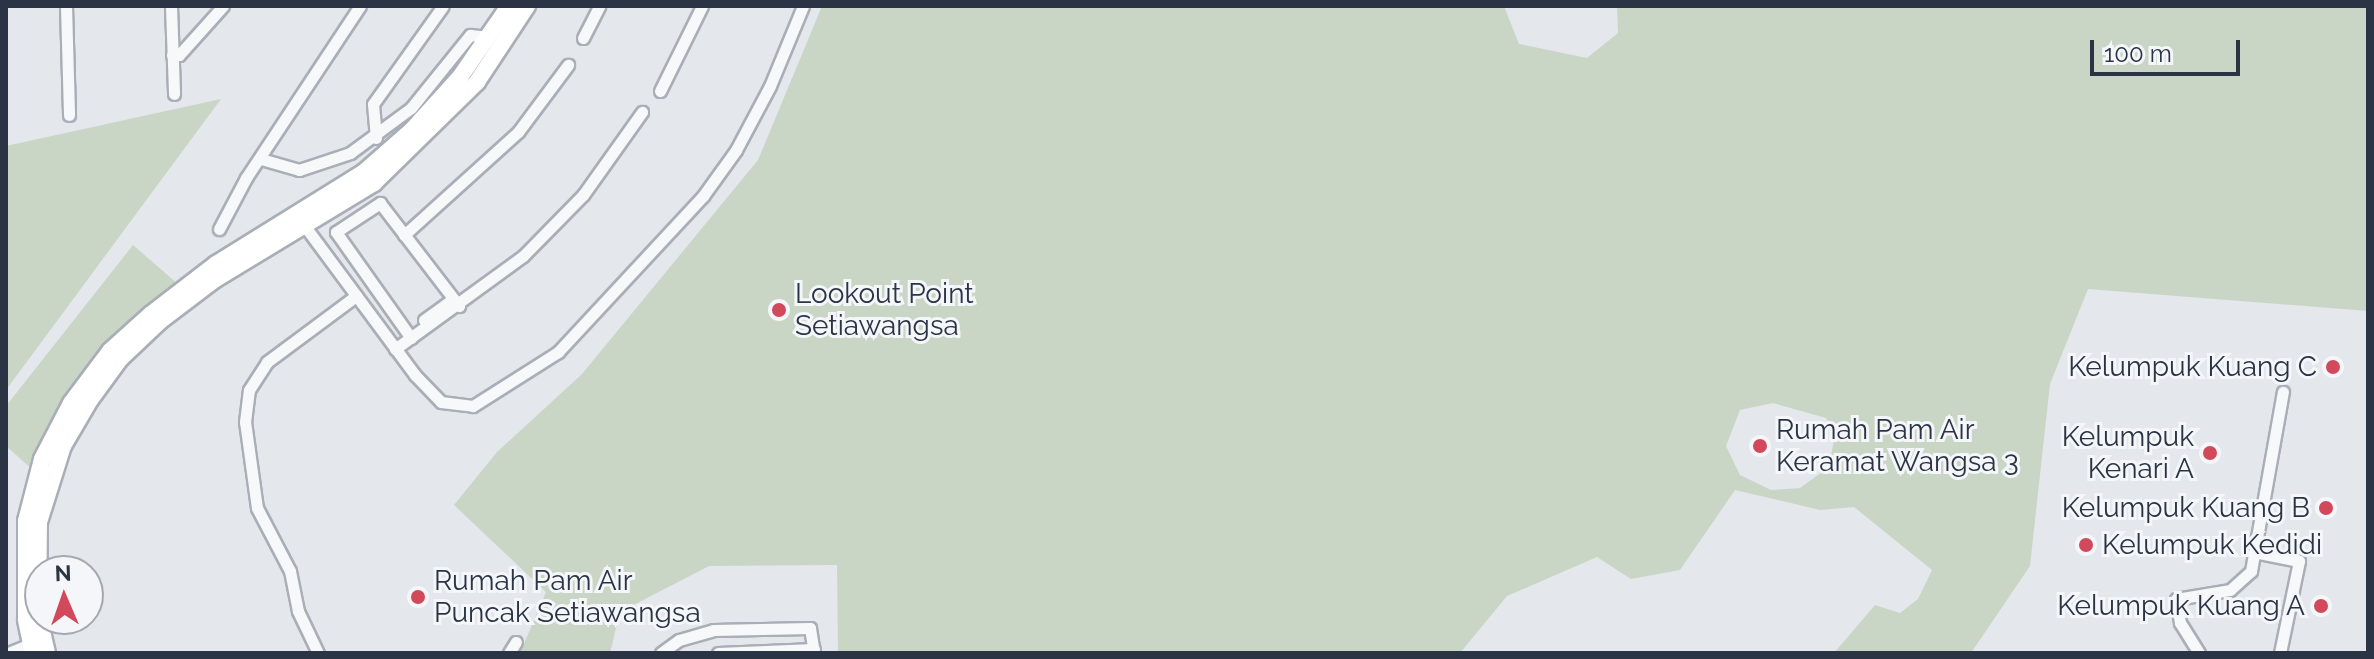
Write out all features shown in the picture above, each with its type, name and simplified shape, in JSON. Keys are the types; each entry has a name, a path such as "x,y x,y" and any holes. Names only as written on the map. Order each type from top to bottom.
{"street":[{"path":"66,6 69,115"},
{"path":"171,6 174,94"},
{"path":"172,55 179,55 223,6"},
{"path":"219,229 360,6"},
{"path":"376,138 373,104 443,6"},
{"path":"11,652 38,647 35,563 39,522 63,446 90,400 120,359 160,321 214,280 301,222 411,131 489,37 509,6"},
{"path":"301,222 374,183 445,116 477,82 527,6"},
{"path":"583,38 599,6"},
{"path":"660,91 702,6"},
{"path":"301,222 395,349 441,402 473,406 558,352 646,263 711,185 770,86 803,6"},
{"path":"261,159 282,168 313,168 376,138 411,108 470,35 489,37"},
{"path":"404,235 518,132 568,65"},
{"path":"395,349 409,335 523,256 583,195 642,112"},
{"path":"409,335 336,232 380,203 456,302"},
{"path":"313,652 298,611 290,571 257,508 245,422 249,390 267,362 356,296"},
{"path":"2199,653 2180,623 2176,599 2240,585 2251,571 2283,392"},
{"path":"2254,552 2299,561 2280,653"},
{"path":"661,653 679,640 713,630 810,628 814,651 718,653"},
{"path":"509,653 516,642"}],"green space":[{"path":"822,6 1504,6 1519,44 1587,58 1618,33 1617,6 2368,6 2368,311 2088,289 2050,384 2030,566 1971,653 1834,653 1875,605 1900,613 1918,599 1932,570 1854,507 1820,510 1735,490 1680,570 1631,579 1597,557 1507,596 1460,653 838,653 837,565 709,566 620,612 610,653 520,653 546,592 454,505 497,452 582,374 758,160","holes":["1773,403 1826,418 1835,434 1829,467 1800,488 1771,490 1740,475 1726,446 1740,410"]},
{"path":"221,99 6,390 6,146"},
{"path":"133,245 179,285 123,331 47,430 33,470 6,446 6,406"}],"place":[{"name":"Lookout Point Setiawangsa","path":"779,310"},
{"name":"Kelumpuk Kuang C","path":"2333,367"},
{"name":"Rumah Pam Air Keramat Wangsa 3","path":"1760,446"},
{"name":"Kelumpuk Kenari A","path":"2210,453"},
{"name":"Kelumpuk Kuang B","path":"2326,508"},
{"name":"Kelumpuk Kedidi","path":"2086,545"},
{"name":"Rumah Pam Air Puncak Setiawangsa","path":"418,597"},
{"name":"Kelumpuk Kuang A","path":"2321,606"}]}
